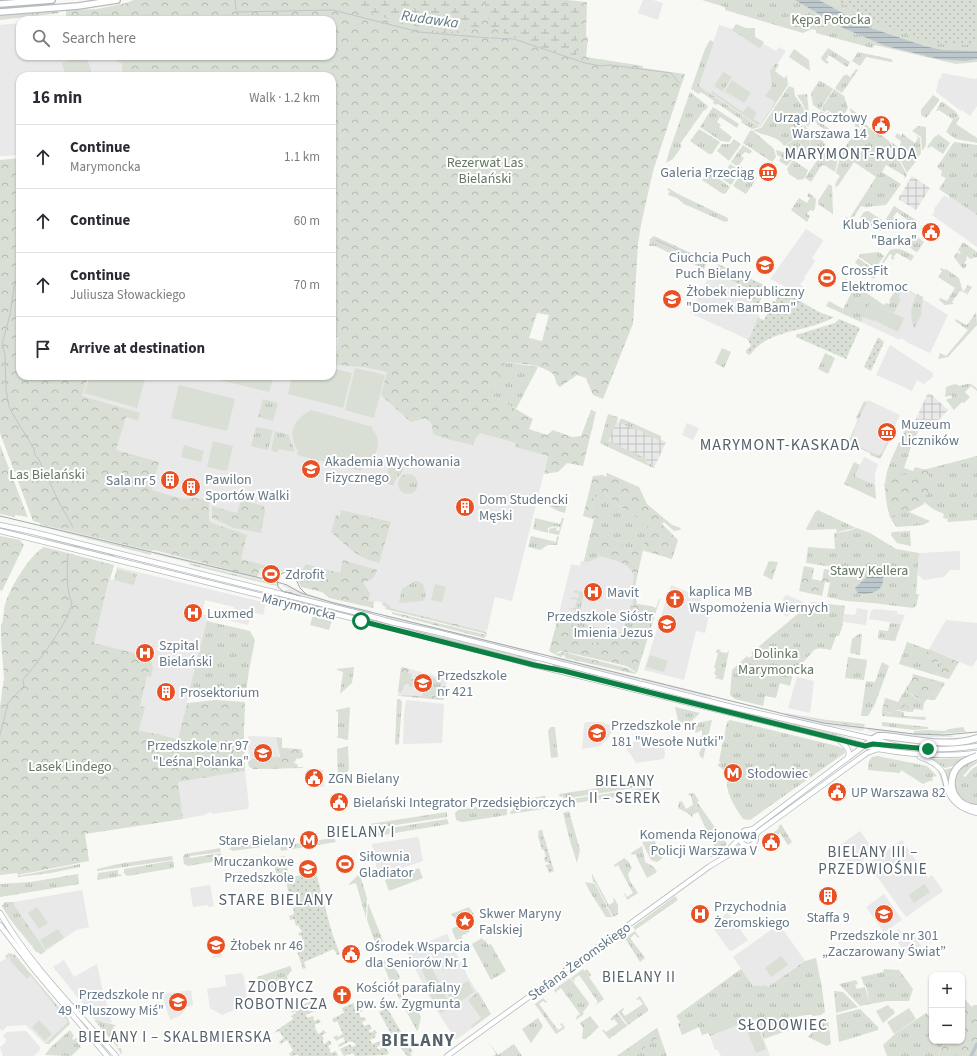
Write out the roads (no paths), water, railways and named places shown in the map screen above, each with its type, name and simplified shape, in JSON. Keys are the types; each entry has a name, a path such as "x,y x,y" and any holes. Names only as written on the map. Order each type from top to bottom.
{"highway":[{"path":"0,4 52,0"},
{"path":"0,12 68,7 117,0"},
{"path":"873,739 878,736 885,736 952,742 977,738"},
{"path":"977,755 963,762 956,768 951,787 956,798 964,805 977,808"}],"main road":[{"name":"Marymoncka","path":"0,526 33,532 736,708 895,745"},
{"name":"Marymoncka","path":"0,531 838,740 915,755"},
{"path":"152,569 156,566 164,565 169,573"},
{"path":"201,581 202,574"},
{"path":"851,743 855,739 854,735"},
{"path":"873,739 753,828 742,832 740,838 745,844 748,845 753,843 758,832 867,753 878,749"},
{"path":"838,740 848,749 849,755 847,759"},
{"path":"865,746 872,744 895,745 928,749 977,746"},
{"path":"915,755 977,755"},
{"path":"915,755 926,759 939,768 943,773 952,798 962,808 977,813"},
{"path":"749,830 753,831 756,835"},
{"name":"Stefana Żeromskiego","path":"710,866 737,843 740,838"},
{"name":"Stefana Żeromskiego","path":"447,1056 710,866 745,844"},
{"path":"0,913 12,933 30,956 116,1056"},
{"path":"0,925 40,977 107,1056"}],"waterway":[{"name":"Rudawka","path":"235,0 236,10 238,12 333,10 419,32 489,38"},
{"name":"Rudawka","path":"491,38 514,39 585,63 671,73 679,83"},
{"name":"Rudawka","path":"656,240 705,262"},
{"path":"16,281 10,315 2,344 5,355 6,390 9,406 34,449 35,455 38,458 61,506 73,527"},
{"path":"0,735 8,703 24,686 23,680 58,633 69,612 72,603 68,586 68,554"},
{"name":"Rudawka","path":"971,1056 977,1044"}],"tram line":[{"path":"0,516 277,582 287,585 301,593 334,603 824,723 914,734 944,735 977,732"},
{"path":"292,593 284,592 278,587 277,580 282,573 288,572 294,575 300,588 306,594"},
{"path":"286,592 300,596"}],"place":[{"name":"Urząd Pocztowy Warszawa 14","path":"881,125"},
{"name":"Galeria Przeciąg","path":"768,172"},
{"name":"Klub Seniora \"Barka\"","path":"931,232"},
{"name":"Ciuchcia Puch Puch Bielany","path":"765,265"},
{"name":"CrossFit Elektromoc","path":"827,278"},
{"name":"Żłobek niepubliczny \"Domek BamBam\"","path":"672,299"},
{"name":"Muzeum Liczników","path":"887,432"},
{"name":"Akademia Wychowania Fizycznego","path":"311,469"},
{"name":"Sala nr 5","path":"170,480"},
{"name":"Pawilon Sportów Walki","path":"191,487"},
{"name":"Dom Studencki Męski","path":"465,507"},
{"name":"Zdrofit","path":"271,574"},
{"name":"Mavit","path":"593,592"},
{"name":"kaplica MB Wspomożenia Wiernych","path":"675,599"},
{"name":"Luxmed","path":"193,613"},
{"name":"Przedszkole Sióstr Imienia Jezus","path":"667,624"},
{"name":"Szpital Bielański","path":"145,653"},
{"name":"Przedszkole nr 421","path":"423,683"},
{"name":"Prosektorium","path":"166,692"},
{"name":"Przedszkole nr 181 \"Wesołe Nutki\"","path":"597,733"},
{"name":"Przedszkole nr 97 \"Leśna Polanka\"","path":"263,753"},
{"name":"Słodowiec","path":"733,773"},
{"name":"ZGN Bielany","path":"314,778"},
{"name":"UP Warszawa 82","path":"837,792"},
{"name":"Bielański Integrator Przedsiębiorczych","path":"339,802"},
{"name":"Stare Bielany","path":"309,840"},
{"name":"Komenda Rejonowa Policji Warszawa V","path":"771,842"},
{"name":"Siłownia Gladiator","path":"345,864"},
{"name":"Mruczankowe Przedszkole","path":"308,869"},
{"name":"Staffa 9","path":"828,896"},
{"name":"Przychodnia Żeromskiego","path":"700,914"},
{"name":"Przedszkole nr 301 „Zaczarowany Świat”","path":"884,914"},
{"name":"Skwer Maryny Falskiej","path":"465,921"},
{"name":"Żłobek nr 46","path":"216,945"},
{"name":"Ośrodek Wsparcia dla Seniorów Nr 1","path":"351,954"},
{"name":"Kościół parafialny pw. św. Zygmunta","path":"342,995"},
{"name":"Przedszkole nr 49 \"Pluszowy Miś\"","path":"178,1002"}],"district":[{"name":"MARYMONT-RUDA","path":"851,153"},
{"name":"MARYMONT-KASKADA","path":"780,444"},
{"name":"BIELANY II – SEREK","path":"625,790"},
{"name":"BIELANY I","path":"361,832"},
{"name":"BIELANY III – PRZEDWIOŚNIE","path":"873,860"},
{"name":"STARE BIELANY","path":"276,899"},
{"name":"BIELANY II","path":"639,977"},
{"name":"ZDOBYCZ ROBOTNICZA","path":"281,996"},
{"name":"SŁODOWIEC","path":"783,1024"},
{"name":"BIELANY I – SKALBMIERSKA","path":"175,1037"},
{"name":"BIELANY","path":"418,1040"}],"park label":[{"name":"Kępa Potocka","path":"831,19"},
{"name":"Rezerwat Las Bielański","path":"485,170"},
{"name":"Las Bielański","path":"47,474"},
{"name":"Stawy Kellera","path":"869,570"},
{"name":"Dolinka Marymoncka","path":"776,662"},
{"name":"Lasek Lindego","path":"70,766"}]}
